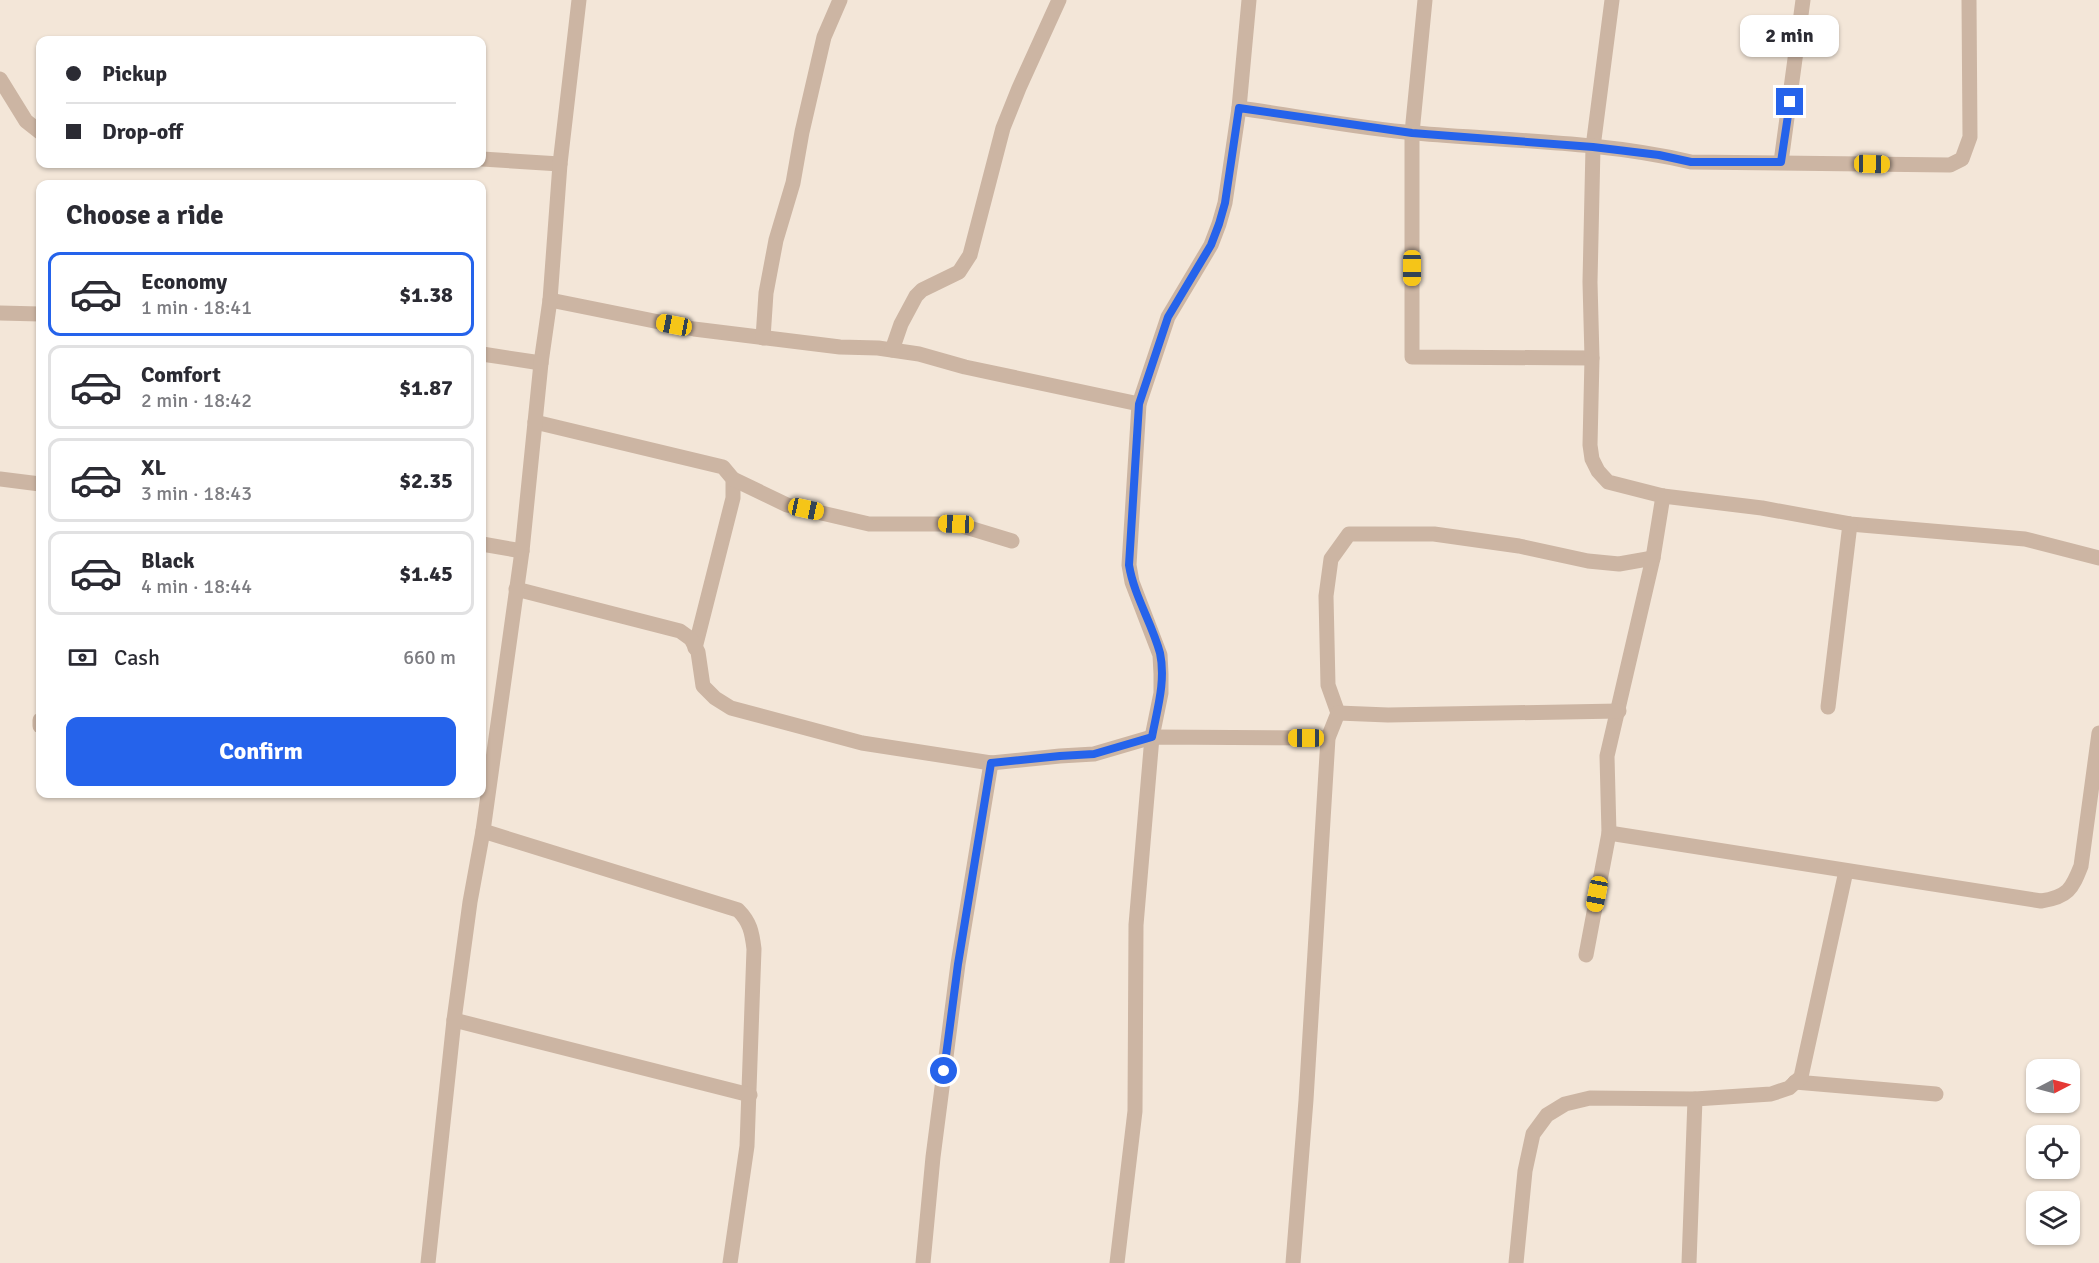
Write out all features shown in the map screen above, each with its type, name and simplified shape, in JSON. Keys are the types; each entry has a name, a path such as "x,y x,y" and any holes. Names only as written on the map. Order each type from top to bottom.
{"street":[{"path":"428,1263 454,1020 522,552 541,363 550,300 560,164 579,0"},
{"path":"763,338 766,293 776,240 793,183 824,37 840,0"},
{"path":"892,350 901,324 916,296 922,290 959,272 970,255 1003,128 1059,0"},
{"path":"1117,1263 1135,1111 1136,925 1152,737 1161,693 1160,655 1132,582 1129,565 1139,404 1168,317 1211,245 1225,203 1239,108 1249,0"},
{"path":"1425,0 1412,133 1412,357 1592,358"},
{"path":"1612,0 1593,147 1590,446 1592,459 1598,471 1608,482 1664,496 1762,508 1850,524 2025,539 2099,558"},
{"path":"1781,162 1803,0"},
{"path":"1239,108 1412,133 1593,147 1659,155 1691,162 1950,165 1962,159 1970,137 1970,0"},
{"path":"0,79 26,121 36,129"},
{"path":"486,159 560,164"},
{"path":"550,300 694,329 918,354 965,367 1139,404"},
{"path":"0,313 36,314"},
{"path":"486,355 541,363"},
{"path":"535,422 723,467 733,479 787,504 869,524 956,524 1012,541"},
{"path":"0,479 36,484"},
{"path":"695,648 733,498 733,479"},
{"path":"1586,955 1609,833 1607,756 1653,558 1664,496"},
{"path":"1828,707 1850,524"},
{"path":"1293,1263 1306,1100 1328,738 1338,713 1328,685 1326,596 1331,559 1349,534 1434,534 1619,564 1653,558"},
{"path":"486,545 522,552"},
{"path":"516,589 680,631 691,639 698,652 703,686 715,698 731,708 862,743 991,763 1094,754 1152,737 1328,738"},
{"path":"1338,713 1388,715 1619,711"},
{"path":"1609,833 2041,901 2059,898 2074,884 2081,866 2099,734"},
{"path":"923,1263 933,1157 958,964 991,763"},
{"path":"483,831 738,910 752,929 754,949 747,1146 730,1263"},
{"path":"1516,1263 1525,1171 1533,1134 1546,1115 1565,1104 1590,1098 1695,1099 1771,1094 1789,1088 1801,1077 1846,871"},
{"path":"454,1020 750,1095"},
{"path":"1795,1082 1936,1094"},
{"path":"1689,1263 1695,1099"}],"route":[{"path":"944,1071 958,964 991,763 1094,754 1152,737 1161,693 1160,655 1132,582 1128,548 1139,404 1168,317 1211,245 1219,224 1225,203 1239,108 1412,133 1593,147 1659,155 1691,162 1718,163 1781,162 1790,102"}]}
